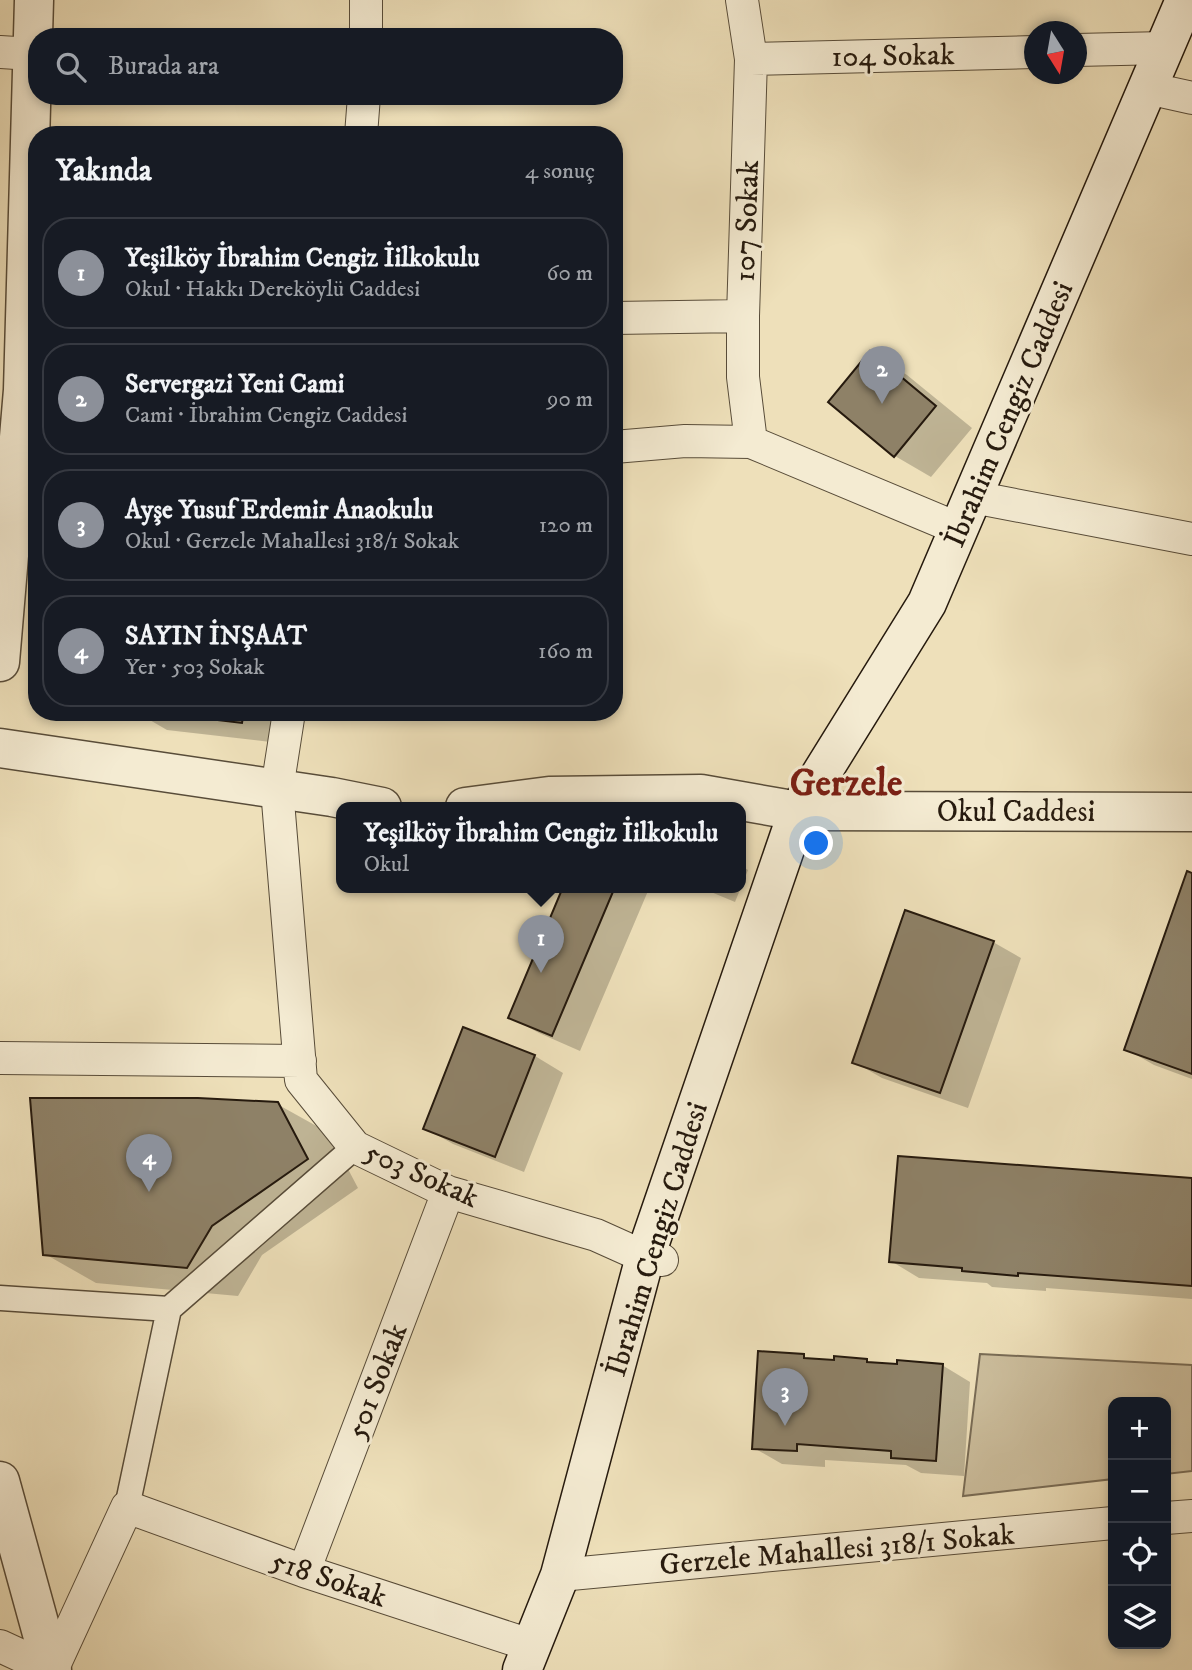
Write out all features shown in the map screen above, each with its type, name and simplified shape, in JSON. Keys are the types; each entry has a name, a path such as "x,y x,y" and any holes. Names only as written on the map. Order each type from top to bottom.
{"street":[{"path":"0,662 20,390 16,53 34,0"},
{"path":"366,0 366,28"},
{"name":"107 Sokak","path":"742,0 751,59 743,316 743,377 751,442"},
{"name":"İbrahim Cengiz Caddesi","path":"531,1662 569,1574 653,1258 791,881 798,811 927,603 1185,0"},
{"path":"1087,50 1165,48"},
{"name":"104 Sokak","path":"751,59 1024,51"},
{"path":"1147,88 1192,98"},
{"path":"362,126 363,105"},
{"path":"623,318 743,316"},
{"path":"623,446 685,441 751,442 966,513 1192,539"},
{"name":"503 Sokak","path":"288,721 277,789 301,1080 355,1147 448,1192 596,1235 653,1258"},
{"path":"0,748 353,802"},
{"name":"Okul Caddesi","path":"503,802 549,796 701,794 798,811 1192,812"},
{"path":"0,1058 300,1061"},
{"path":"52,1670 127,1507 169,1309 355,1147"},
{"name":"501 Sokak","path":"304,1571 448,1192"},
{"path":"0,1298 169,1309"},
{"path":"0,1481 52,1670"},
{"name":"518 Sokak","path":"127,1507 304,1571 531,1662"},
{"path":"1171,1518 1192,1516"},
{"name":"Gerzele Mahallesi 318/1 Sokak","path":"569,1574 1108,1523"},
{"path":"0,1646 52,1670"}],"shaded area":[{"path":"980,1354 1192,1365 1192,1471 1171,1473 1171,1397 1108,1397 1108,1480 963,1496"}],"building":[{"path":"870,351 936,406 894,457 828,402"},
{"path":"1187,871 1192,873 1192,1074 1124,1050"},
{"path":"560,893 612,893 552,1036 508,1018"},
{"path":"905,910 994,941 940,1093 852,1063"},
{"path":"463,1027 535,1055 495,1157 423,1129"},
{"path":"30,1098 198,1098 278,1102 308,1159 212,1226 187,1268 43,1255"},
{"path":"898,1156 1192,1178 1192,1286 1018,1273 1018,1276 889,1262"},
{"path":"758,1351 804,1354 804,1358 834,1360 834,1356 867,1359 867,1362 897,1364 897,1360 943,1364 936,1461 891,1458 891,1451 797,1444 797,1451 752,1449"}],"place":[{"name":"Servergazi Yeni Cami","path":"882,404"},
{"name":"Yeşilköy İbrahim Cengiz İilkokulu","path":"541,973"},
{"name":"SAYIN İNŞAAT","path":"149,1192"},
{"name":"Ayşe Yusuf Erdemir Anaokulu","path":"785,1426"}],"district":[{"name":"Gerzele","path":"846,782"}]}
